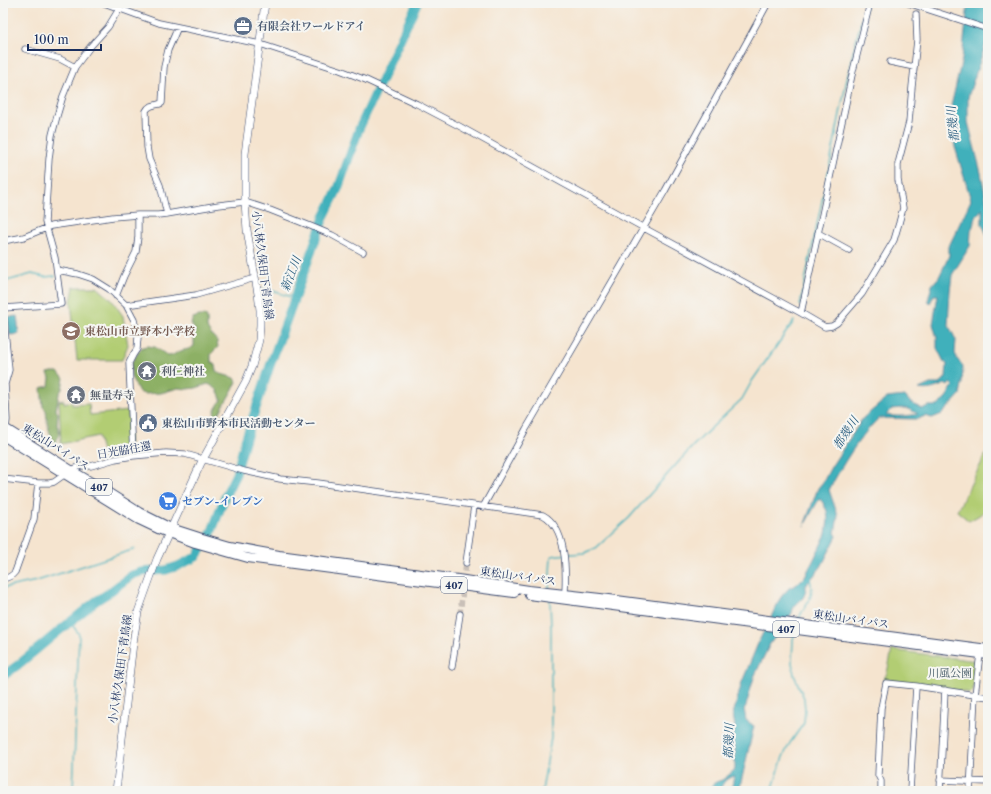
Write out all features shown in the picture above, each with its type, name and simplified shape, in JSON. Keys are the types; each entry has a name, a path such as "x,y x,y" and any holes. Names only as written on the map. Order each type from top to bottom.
{"highway":[{"name":"東松山バイパス","path":"4,431 67,472 98,486 170,530 248,558 877,637 988,649"},
{"name":"東松山バイパス","path":"215,546 529,590 565,593 698,614"},
{"name":"東松山バイパス","path":"877,637 984,655"}],"main road":[{"name":"小八林久保田下青鳥線","path":"116,791 138,612 155,563 203,458 242,388 252,366 259,340 259,304 247,230 245,202 245,154 265,3"}],"street":[{"path":"104,3 148,20 260,44 340,70 382,87 459,126 826,328 837,323 862,294 894,240 899,223 903,208 898,180 898,164 909,122 917,40 916,14"},
{"path":"4,431 7,420 5,384 9,370 3,310 4,308 61,304 55,258 45,218 52,135 63,96 75,67 108,27 122,3"},
{"path":"483,507 534,416 665,191 768,3"},
{"path":"801,313 852,75 870,3"},
{"path":"908,3 988,29"},
{"path":"167,214 160,184 149,159 147,147 146,111 152,105 159,105 162,103 164,67 168,50 178,27"},
{"path":"25,49 60,59 75,67"},
{"path":"890,62 914,67"},
{"path":"3,241 24,237 47,227 138,214 167,214 245,202 308,225 363,252"},
{"path":"116,296 136,252 138,237 138,214"},
{"path":"818,233 850,250"},
{"path":"57,270 93,278 108,288 126,305 134,320 138,337 137,349 129,363 132,456"},
{"path":"126,305 196,295 255,278"},
{"name":"日光脇往還","path":"3,479 38,483 54,482 67,472 81,466 91,466 132,456 166,453 185,454 244,471 280,479 318,483 474,506"},
{"path":"3,579 8,578 15,572 34,519 38,483"},
{"path":"466,563 474,506 543,515 549,518 558,530 563,546 566,575 565,593"},
{"path":"452,668 460,614"},
{"path":"970,791 975,695 984,655"},
{"path":"881,791 881,781 878,775 881,708 886,683 988,697"},
{"path":"910,791 916,686"},
{"path":"940,791 945,690"},
{"path":"940,780 988,782"}],"green space":[{"path":"74,287 97,287 112,300 123,316 128,345 122,360 77,360 71,302"},
{"path":"206,316 207,327 217,341 218,347 211,354 211,361 215,365 216,371 235,378 237,382 219,414 215,415 215,410 221,400 217,390 208,384 196,388 178,388 161,393 144,394 139,392 131,377 131,363 142,347 155,347 168,356 194,346 195,331 191,323 193,318"},
{"path":"58,372 64,378 56,410 58,413 57,425 59,435 56,442 53,442 49,430 46,410 43,407 41,388 49,386 50,378 48,373"},
{"path":"64,400 64,403 72,402 72,405 89,404 90,415 128,411 130,452 128,454 104,459 98,436 61,444 59,401"},
{"path":"988,450 988,509 969,521 957,511"},
{"name":"川風公園","path":"892,650 977,661 973,691 971,693 884,679 887,673"}],"water":[{"name":"都幾川","path":"968,3 988,3 988,37 968,97 968,122 981,173 988,210 987,235 982,224 982,209 977,215 971,231 970,246 952,275 950,291 948,324 956,340 955,353 957,359 963,366 960,395 942,414 932,418 925,416 918,419 879,418 864,434 845,461 829,490 838,516 835,533 837,536 821,567 806,585 804,596 795,606 792,613 770,644 754,677 744,709 746,720 754,726 739,791 731,791 734,776 725,781 720,791 711,791 714,783 724,779 735,769 735,746 733,740 735,727 733,714 742,682 759,641 781,597 789,588 796,585 805,576 826,534 828,520 827,511 822,501 819,499 804,526 818,488 863,418 887,398 905,396 910,402 922,409 928,406 938,406 953,386 950,383 948,386 945,384 932,389 919,389 930,384 940,384 946,377 947,364 944,362 937,348 937,338 933,324 938,295 934,295 930,303 928,300 932,285 939,277 949,256 949,246 971,200 955,147 949,115 962,59","holes":["892,409 908,409 918,414 902,416 886,415"]},
{"path":"17,316 19,334 10,335 8,317"}],"waterway":[{"name":"新江川","path":"3,676 96,601 132,575 141,572 166,570 178,566 196,557 210,536 226,494 236,474 245,441 270,366 324,217 338,189 359,129 417,3"},
{"path":"826,184 850,64 866,3"},
{"path":"800,305 825,187"},
{"path":"3,282 32,274 44,277 55,276"},
{"path":"263,288 295,298"},
{"path":"549,590 551,557 584,553 596,548 629,518 693,446 742,399 752,381 794,321"},
{"path":"3,588 37,581 135,549"},
{"path":"798,622 810,597 810,579"},
{"path":"542,791 551,738 550,600"},
{"path":"70,622 79,634 73,791"},
{"path":"772,791 783,757 790,743 804,723 804,698 794,675 792,662 793,639 795,633"}],"tunnel":[{"path":"460,614 466,563"}],"place":[{"name":"有限会社ワールドアイ","path":"243,26"},
{"name":"東松山市立野本小学校","path":"71,331"},
{"name":"利仁神社","path":"147,371"},
{"name":"無量寿寺","path":"76,395"},
{"name":"東松山市野本市民活動センター","path":"148,423"},
{"name":"セブン-イレブン","path":"168,501"}]}
